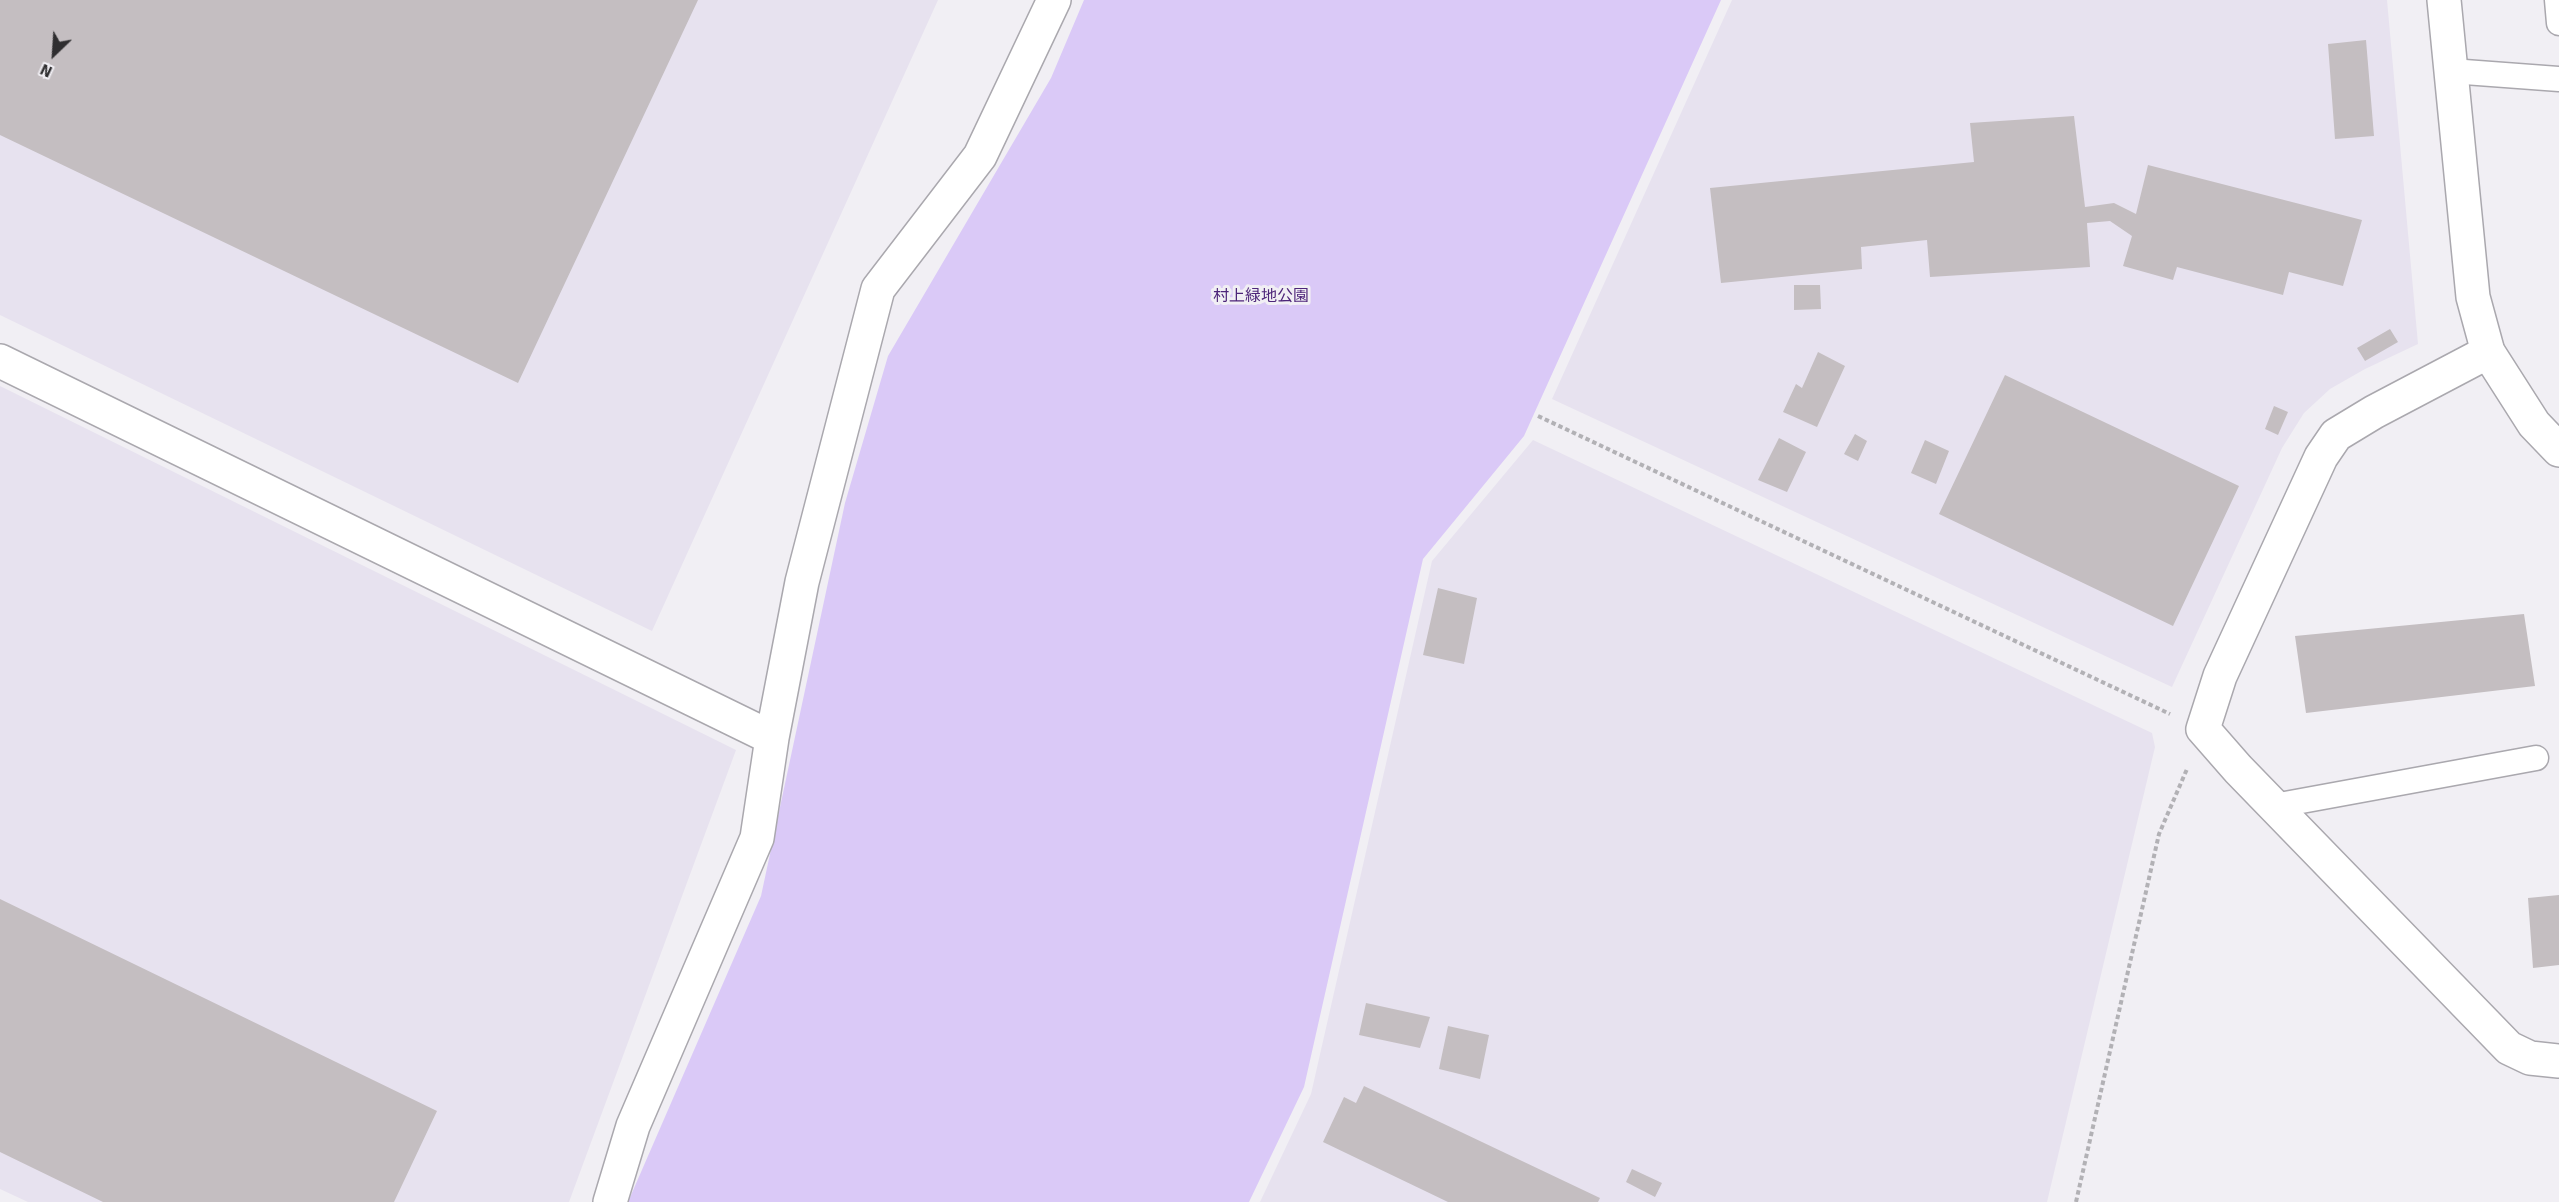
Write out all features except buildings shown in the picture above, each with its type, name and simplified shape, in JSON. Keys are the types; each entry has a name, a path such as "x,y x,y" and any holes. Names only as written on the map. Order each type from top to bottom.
{"street":[{"path":"610,1202 633,1126 757,838 772,738 801,582 878,289 980,156 1054,0"},
{"path":"2444,0 2473,297 2488,352 2534,424 2559,450"},
{"path":"2488,352 2374,412 2336,435 2321,457 2220,676 2203,729 2274,807 2509,1048 2530,1059 2559,1061"},
{"path":"0,361 772,738"}],"lane":[{"path":"2557,0 2559,23"},
{"path":"2451,70 2559,79"},
{"path":"2274,807 2536,758"}],"path":[{"path":"1538,416 2203,729 2159,834 2076,1202"}],"shaded area":[{"path":"0,0 938,0 652,631 0,315"},
{"path":"1732,0 2387,0 2418,344 2365,369 2330,389 2304,413 2282,448 2172,687 1552,399"},
{"path":"0,386 736,750 569,1202 28,1202 0,1189"},
{"path":"1533,440 2152,733 2155,747 2047,1202 1260,1202 1311,1094 1432,561"}],"green space":[{"name":"村上緑地公園","path":"1084,0 1721,0 1524,436 1423,559 1304,1087 1249,1202 628,1202 761,896 845,503 888,356 1051,78"}]}
